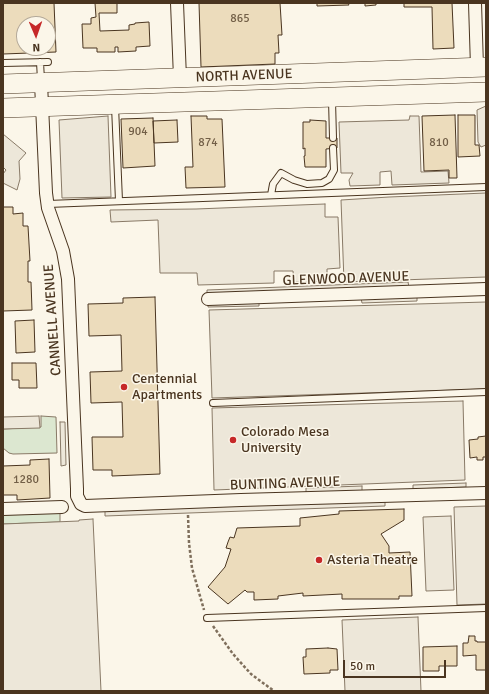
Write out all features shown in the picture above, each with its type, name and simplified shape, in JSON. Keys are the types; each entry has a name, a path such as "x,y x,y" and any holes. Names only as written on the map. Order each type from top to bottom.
{"main road":[{"name":"NORTH AVENUE","path":"3,84 482,67"},
{"path":"359,96 386,85 457,82 482,67"},
{"name":"NORTH AVENUE","path":"3,108 486,92"}],"street":[{"path":"177,3 180,78"},
{"path":"475,3 482,67"},
{"name":"CANNELL AVENUE","path":"41,83 48,204 63,251 68,279 76,489 79,501 85,506"},
{"name":"GLENWOOD AVENUE","path":"208,299 486,289"},
{"name":"BUNTING AVENUE","path":"85,506 486,493"},
{"path":"3,509 62,507"}],"lane":[{"path":"40,62 41,83"},
{"path":"3,63 48,62"},
{"path":"332,97 333,138"},
{"path":"115,104 119,201"},
{"path":"271,195 273,184 281,173 294,180 307,184 322,184 329,179 334,170 333,148"},
{"path":"48,204 486,187"},
{"path":"213,403 486,392"},
{"path":"207,618 486,608"}],"green space":[{"path":"41,416 56,417 57,453 13,454 9,453 3,448 3,429 41,427"},
{"path":"60,512 60,522 3,524 3,513"}],"shaded area":[{"path":"486,106 486,145 481,147 478,142 477,110"},
{"path":"108,116 111,197 62,198 59,120"},
{"path":"410,116 419,116 421,172 448,171 449,183 392,185 391,171 380,172 380,185 350,186 349,180 353,173 341,173 339,122 409,120"},
{"path":"3,134 26,153 19,161 20,179 17,190 3,183 3,174 6,170 3,167"},
{"path":"486,193 486,277 344,282 341,200"},
{"path":"325,204 325,217 338,217 340,268 327,269 327,281 294,282 293,271 274,271 274,283 198,285 197,273 160,273 158,220 111,222 110,210 196,209"},
{"path":"408,282 409,287 207,294 207,290"},
{"path":"417,296 417,301 362,303 361,298"},
{"path":"259,301 259,306 208,307 208,303"},
{"path":"486,302 486,389 212,398 209,310"},
{"path":"463,401 465,480 214,490 212,408"},
{"path":"39,416 40,428 3,429 3,417"},
{"path":"60,422 65,422 66,465 61,466"},
{"path":"466,483 466,487 413,489 413,485"},
{"path":"362,486 362,491 306,493 306,488"},
{"path":"385,501 385,506 105,516 105,510"},
{"path":"486,506 486,604 457,605 454,507"},
{"path":"451,516 454,590 426,591 423,517"},
{"path":"93,519 101,691 3,691 3,524 79,521"},
{"path":"418,617 421,691 345,691 342,620"}],"building":[{"path":"3,3 54,3 55,16 16,16 16,54 3,54"},
{"path":"95,3 117,3 117,13 99,13 100,31 129,30 129,25 149,22 150,46 136,47 136,51 118,52 118,47 115,47 115,52 97,52 97,48 83,48 82,24 91,24 91,18 96,17"},
{"path":"199,3 280,3 282,35 278,35 279,53 275,53 275,64 201,67"},
{"path":"317,3 348,3 349,5 317,6"},
{"path":"365,3 376,3 376,5 365,6"},
{"path":"404,3 452,3 454,48 433,49 432,7 404,7"},
{"path":"455,115 457,178 449,178 449,170 424,171 422,116"},
{"path":"458,115 475,115 475,145 479,145 480,156 458,157"},
{"path":"191,116 207,116 207,119 222,119 225,187 186,188 185,167 193,167"},
{"path":"153,118 155,166 123,168 121,119"},
{"path":"177,120 178,142 154,143 153,121"},
{"path":"310,120 326,121 326,138 337,138 337,148 326,149 326,167 305,167 303,122 310,122"},
{"path":"3,207 13,207 13,214 23,213 23,226 28,226 30,261 28,261 28,282 31,282 32,310 3,311"},
{"name":"Centennial Apartments","path":"155,297 160,474 112,476 112,470 93,470 92,437 123,437 122,402 91,403 90,372 122,371 121,335 89,336 88,304 123,303 123,298"},
{"path":"34,320 35,352 16,353 15,321"},
{"path":"12,363 36,363 37,388 19,388 19,380 12,380"},
{"path":"486,436 486,457 483,457 483,460 477,460 477,457 470,458 469,440"},
{"path":"49,459 50,498 17,500 17,495 3,495 3,466 30,465 30,460"},
{"name":"Asteria Theatre","path":"404,509 404,520 381,534 389,546 389,553 410,552 412,596 399,596 399,599 342,599 342,594 303,596 303,593 278,596 278,599 254,600 254,592 247,592 245,590 228,604 208,587 225,567 231,549 226,548 230,537 234,538 237,528 300,526 300,518 339,514 339,511"},
{"path":"469,636 475,636 475,641 477,642 486,642 486,670 476,670 476,655 463,656 463,643 468,643"},
{"path":"457,646 457,666 439,666 439,671 423,671 423,647"},
{"path":"306,649 337,649 338,670 330,670 330,673 304,674 303,657 306,657"}],"place":[{"name":"Centennial Apartments","path":"124,387"},
{"name":"Colorado Mesa University","path":"233,440"},
{"name":"Asteria Theatre","path":"319,560"}]}
